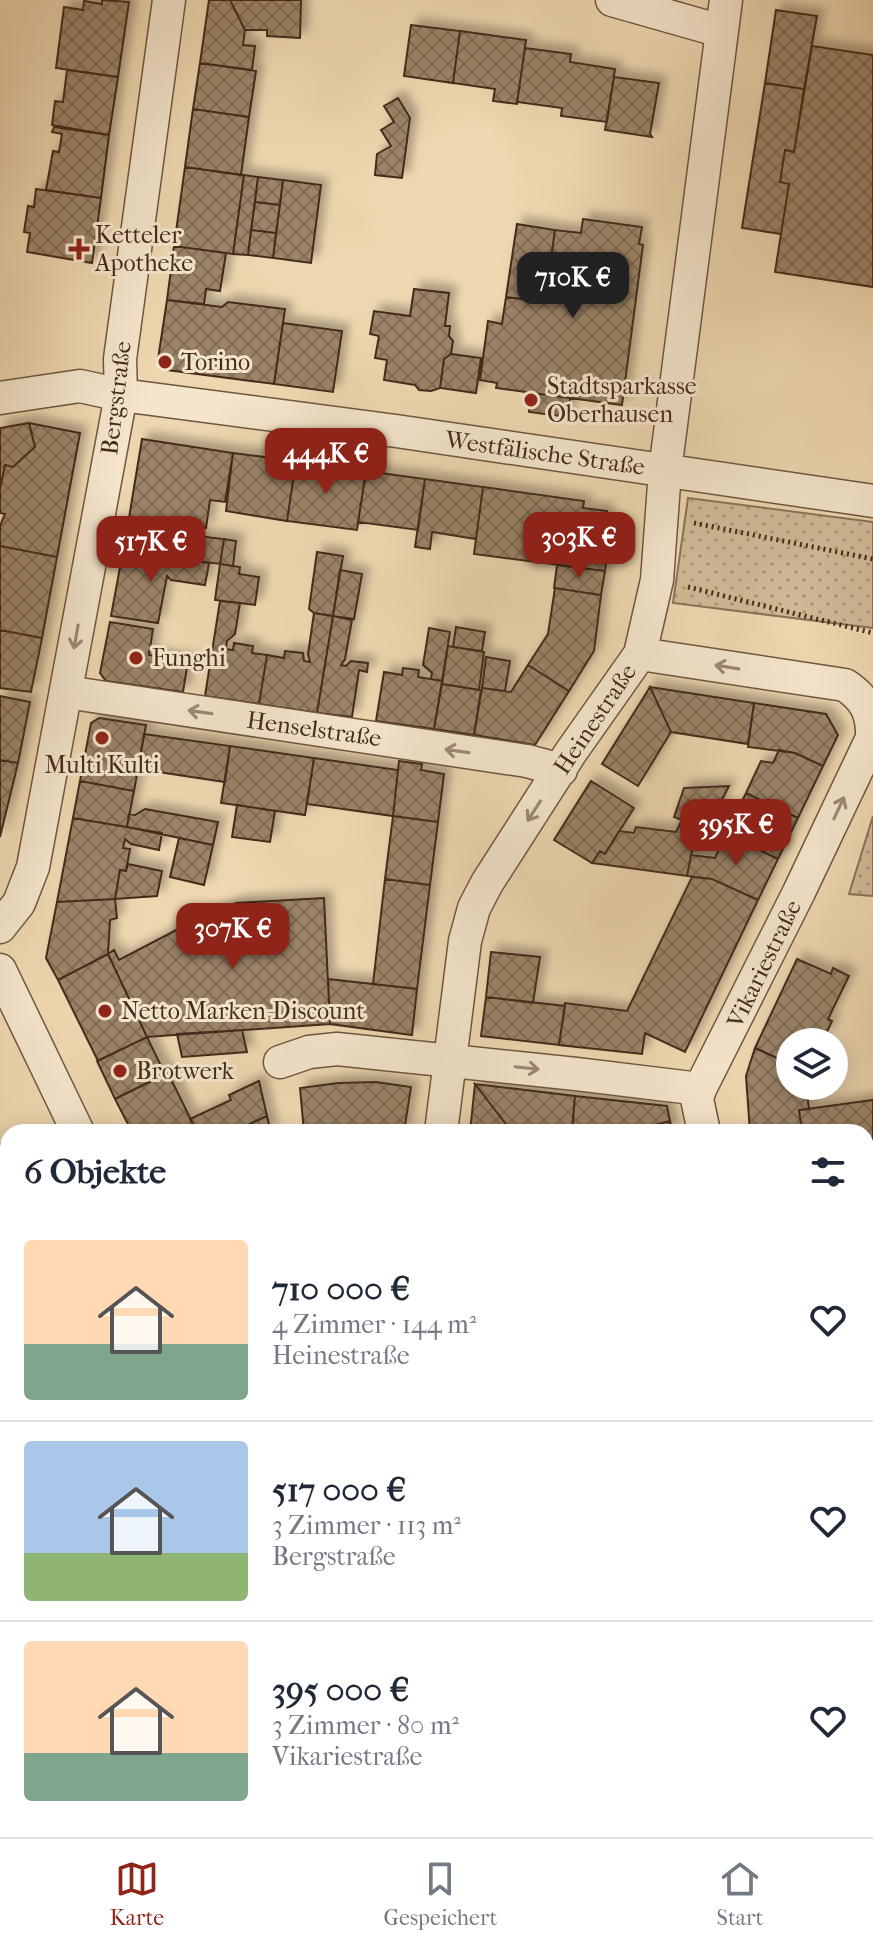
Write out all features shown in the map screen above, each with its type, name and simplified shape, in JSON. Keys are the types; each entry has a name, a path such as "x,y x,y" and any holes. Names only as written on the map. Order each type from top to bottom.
{"street":[{"name":"Bergstraße","path":"0,927 19,903 33,867 121,395 120,359 169,0"},
{"path":"612,0 724,16"},
{"name":"Heinestraße","path":"442,1124 465,941 474,908 487,883 640,654 657,580 665,471 724,16"},
{"name":"Westfälische Straße","path":"0,398 80,386 121,395 396,431 873,501"},
{"name":"Vikariestraße","path":"640,654 845,685 863,699 872,721 872,738 794,904 700,1089"},
{"name":"Henselstraße","path":"66,692 527,761 561,770"},
{"path":"0,970 67,1124"},
{"path":"280,1062 309,1052 337,1049 700,1089 697,1099 702,1124"}],"path":[{"path":"662,516 873,559"},
{"path":"657,580 873,633"}],"shaded area":[{"path":"688,498 873,522 873,628 673,603"},
{"path":"873,816 873,896 849,894"}],"building":[{"path":"102,0 129,2 118,77 56,68 64,7 83,10 84,1 102,4"},
{"path":"209,0 230,0 245,30 243,45 255,46 252,70 200,63"},
{"path":"230,0 301,0 300,38 267,36 267,30 245,30"},
{"path":"776,10 817,16 804,89 765,83"},
{"path":"411,25 460,31 453,83 404,76"},
{"path":"460,31 526,40 517,104 493,101 495,89 453,83"},
{"path":"812,46 873,55 873,287 775,272 789,184 780,182 785,150 794,152"},
{"path":"525,48 571,54 570,62 615,69 607,122 561,116 562,108 517,102"},
{"path":"200,63 256,71 249,117 193,109"},
{"path":"67,70 118,77 109,135 52,125 55,101 63,102"},
{"path":"614,77 659,83 652,137 605,130"},
{"path":"765,83 804,89 794,152 785,150 780,182 789,184 781,234 742,228"},
{"path":"398,98 410,118 402,178 375,175 377,154 391,146 381,130 394,122 384,106"},
{"path":"193,109 249,117 241,175 185,167"},
{"path":"54,127 109,135 101,198 46,190 53,151 59,152 62,134 52,132"},
{"path":"185,167 244,175 233,254 174,246"},
{"path":"244,175 258,177 248,255 233,254"},
{"path":"258,177 283,180 280,205 255,202"},
{"path":"283,180 321,185 311,263 273,258"},
{"path":"36,189 101,198 92,263 27,252 30,233 24,232 28,206 34,207"},
{"path":"255,202 280,205 276,233 251,230"},
{"path":"583,219 642,227 639,244 643,245 622,405 496,388 497,383 480,380 488,321 502,324 506,297 545,302 555,230 581,233"},
{"path":"517,224 555,230 545,302 506,297"},
{"path":"251,230 276,233 273,258 248,255"},
{"path":"174,246 226,253 220,291 206,289 204,304 167,300"},
{"path":"414,289 449,293 445,326 450,326 449,336 453,341 451,354 444,359 440,388 431,391 384,380 387,360 375,358 379,336 370,334 374,311 410,316"},
{"path":"167,300 222,307 228,302 285,309 274,384 167,370 158,359"},
{"path":"283,323 342,331 333,392 274,384"},
{"path":"451,354 481,358 476,393 440,388 444,359"},
{"path":"531,393 570,398 567,417 529,412"},
{"path":"29,423 35,447 13,467 5,465 0,489 0,428"},
{"path":"29,423 80,433 57,557 0,546 0,526 5,514 0,513 0,489 5,465 13,467 35,447"},
{"path":"142,439 233,453 225,502 210,500 206,528 183,524 182,533 128,524"},
{"path":"233,453 296,461 287,521 226,511"},
{"path":"296,461 366,471 357,530 287,521"},
{"path":"366,471 425,479 418,530 358,522"},
{"path":"425,479 483,487 476,539 432,532 430,549 415,547"},
{"path":"483,487 584,501 583,508 607,511 604,535 610,536 605,571 474,554"},
{"path":"128,524 179,533 177,547 196,550 198,536 224,539 220,564 123,551"},
{"path":"224,539 236,541 233,566 220,564"},
{"path":"0,546 57,557 42,638 0,630"},
{"path":"123,551 209,563 205,585 171,580 167,576 158,623 111,616"},
{"path":"317,552 343,556 333,616 314,613 309,609"},
{"path":"220,564 240,567 239,574 259,577 255,605 215,600"},
{"path":"557,565 605,571 601,595 554,588"},
{"path":"340,570 362,574 354,619 333,616"},
{"path":"555,588 601,595 594,651 569,691 528,665 548,634"},
{"path":"220,601 240,603 235,634 227,641 226,649 233,650 234,643 253,646 252,653 267,655 259,704 205,696"},
{"path":"314,613 333,616 317,713 259,704 267,655 284,658 285,651 303,653 304,661 310,662 308,654"},
{"path":"333,616 352,620 345,659 341,665 346,666 351,661 368,663 367,672 359,670 352,717 317,713"},
{"name":"Funghi","path":"110,622 153,629 149,655 188,661 183,692 106,681 100,673"},
{"path":"456,627 485,632 482,651 453,647"},
{"path":"429,628 450,632 442,681 431,679 432,673 423,665"},
{"path":"0,630 42,638 31,692 0,688"},
{"path":"448,646 484,652 479,690 442,684"},
{"path":"486,657 510,661 505,691 482,688"},
{"path":"528,665 569,691 535,745 474,735 482,688 511,692"},
{"path":"403,668 419,670 418,677 442,681 434,729 376,721 384,672 402,675"},
{"path":"442,684 481,690 474,735 434,729"},
{"path":"650,687 671,732 638,786 602,764"},
{"path":"650,687 754,703 748,744 671,732"},
{"path":"0,696 30,702 18,763 0,760"},
{"path":"754,703 826,714 838,735 823,766 795,753 748,747"},
{"path":"99,718 146,725 134,791 80,781 91,723"},
{"path":"144,734 230,746 225,782 138,769"},
{"path":"230,746 314,758 305,815 221,803"},
{"path":"779,750 795,753 823,766 798,818 746,793 761,761 773,763"},
{"path":"314,758 398,770 393,816 307,804"},
{"path":"0,760 18,763 0,837"},
{"path":"399,761 422,764 421,770 444,774 438,822 393,816"},
{"path":"80,781 134,791 127,827 73,818"},
{"path":"591,781 634,808 605,854 600,851 592,863 554,840"},
{"path":"729,786 708,827 703,825 691,855 687,876 592,863 600,851 605,854 619,831 634,833 636,827 676,832 682,820 674,817 684,788"},
{"path":"746,793 798,818 778,859 726,834"},
{"path":"237,805 275,811 270,842 232,837"},
{"path":"145,809 218,822 213,845 127,827 129,814 135,815"},
{"path":"393,816 438,822 430,885 385,879"},
{"path":"73,818 162,833 159,850 131,844 125,839 123,848 130,849 126,871 120,870 115,899 57,902"},
{"path":"726,834 778,859 758,900 712,879 687,876 691,855 715,858"},
{"path":"179,838 213,845 204,885 170,877"},
{"path":"128,864 162,871 157,896 115,899 120,870 126,871"},
{"path":"692,877 712,879 758,900 685,1052 645,1033 642,1054 559,1045 565,1003 627,1011"},
{"path":"385,879 430,885 417,989 373,984"},
{"path":"324,898 330,1024 147,1037 108,954 114,950 119,960 236,903"},
{"path":"115,899 117,918 110,920 108,954 58,980 46,958 57,902"},
{"path":"491,952 540,957 533,1003 486,997"},
{"path":"108,954 147,1037 98,1061 58,980"},
{"path":"797,959 831,974 833,968 849,976 828,1019 832,1021 829,1028 776,1028 776,1058 755,1048"},
{"path":"328,979 417,989 412,1035 330,1024"},
{"path":"486,997 565,1006 559,1045 481,1036"},
{"path":"242,1030 247,1052 182,1057 177,1034"},
{"path":"147,1037 165,1074 115,1099 97,1061"},
{"path":"755,1048 776,1058 776,1100 808,1100 809,1109 799,1110 801,1124 749,1124 746,1076"},
{"path":"168,1073 193,1124 128,1124 115,1099"},
{"path":"259,1081 267,1116 250,1124 193,1124 190,1119 231,1100 229,1095"},
{"path":"376,1082 411,1087 405,1124 303,1124 300,1088"},
{"path":"475,1084 506,1124 471,1124"},
{"path":"475,1084 575,1096 573,1124 506,1124"},
{"path":"575,1096 667,1106 670,1121 659,1124 572,1124"},
{"path":"873,1100 873,1124 801,1124 799,1110"},
{"path":"267,1116 269,1124 250,1124"}],"place":[{"name":"Ketteler Apotheke","path":"79,249"},
{"name":"Torino","path":"165,362"},
{"name":"Stadtsparkasse Oberhausen","path":"531,400"},
{"name":"Funghi","path":"136,658"},
{"name":"Multi Kulti","path":"102,738"},
{"name":"Netto Marken-Discount","path":"105,1011"},
{"name":"Brotwerk","path":"120,1071"}]}
